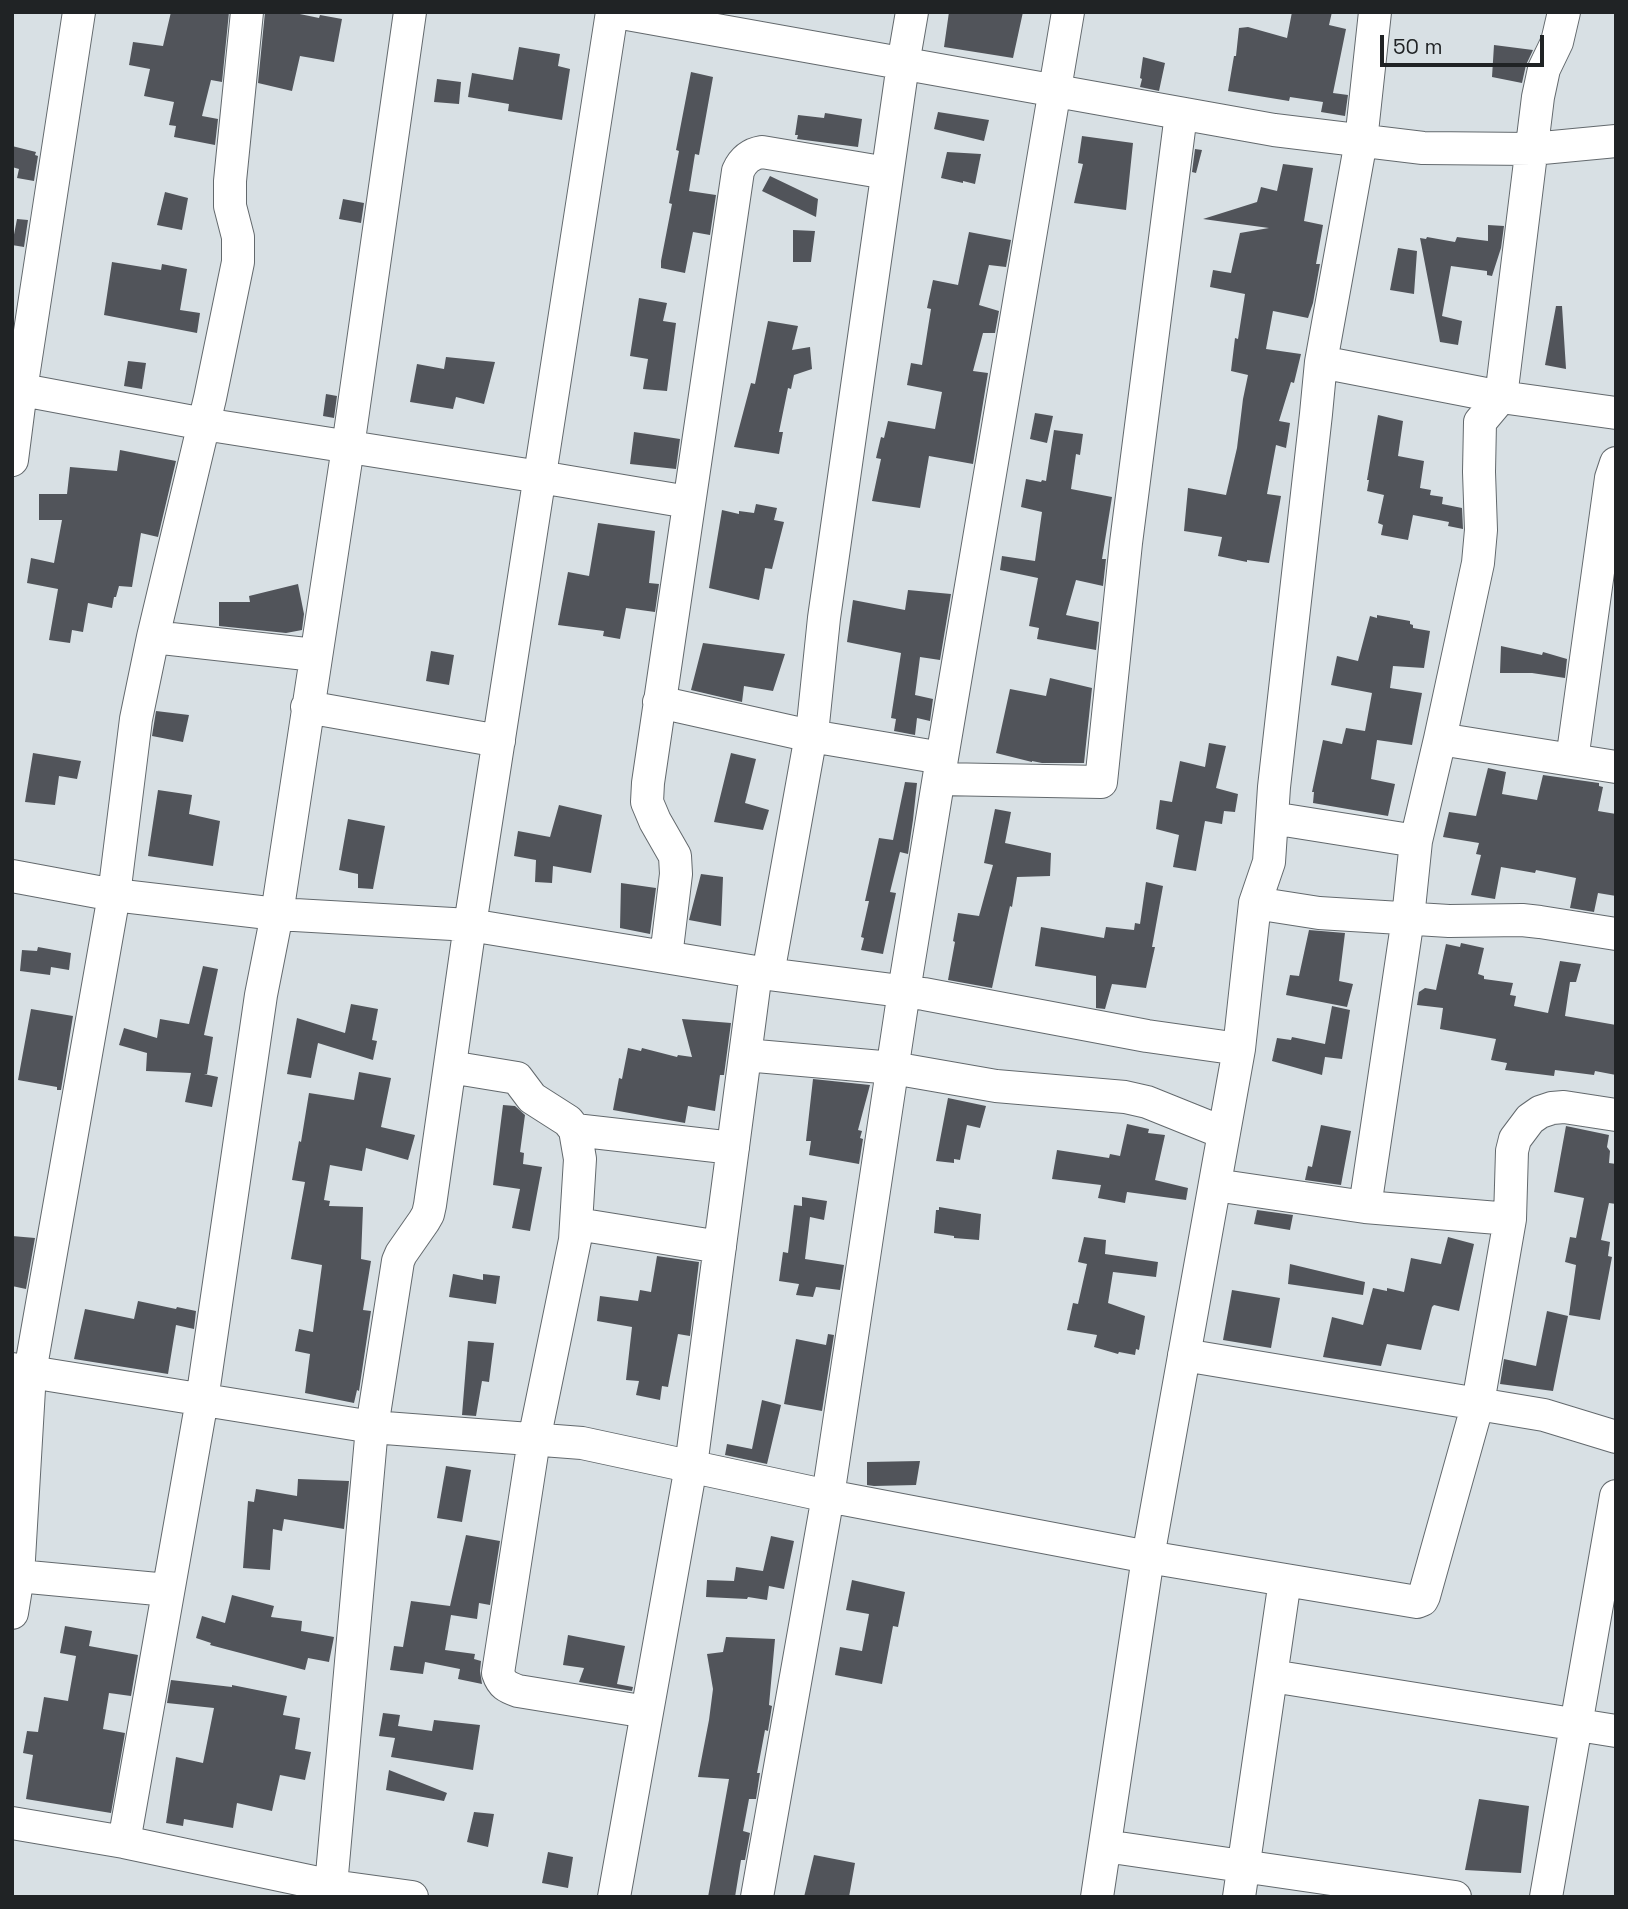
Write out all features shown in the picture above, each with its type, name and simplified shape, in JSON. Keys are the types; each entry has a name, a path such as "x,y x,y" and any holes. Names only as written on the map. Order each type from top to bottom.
{"street":[{"path":"12,460 17,389 79,12"},
{"path":"12,1613 18,1576 21,1371 114,894 136,719 239,262 238,237 230,205 230,181 247,12"},
{"path":"124,1842 202,1399 259,1009 277,914 348,447 410,12"},
{"path":"331,1891 372,1427 398,1261 428,1214 470,925 614,12 1273,130 1423,148 1532,149 1616,141"},
{"path":"614,1897 691,1466 745,1055 811,737 824,618 912,12"},
{"path":"757,1897 828,1496 904,991 1068,12"},
{"path":"1097,1897 1148,1557 1239,1049 1255,903 1269,862 1274,788 1321,362 1361,141 1375,12"},
{"path":"1365,1207 1408,918 1416,841 1478,563 1481,530 1480,422 1501,397 1538,97 1544,69 1557,41 1564,12"},
{"path":"659,702 941,769 1101,782 1126,542 1181,114"},
{"path":"666,957 676,874 675,856 654,821 647,802 659,702 736,178 740,165 749,156 762,152 887,173"},
{"path":"1321,362 1501,397 1616,413"},
{"path":"17,389 204,424 688,502"},
{"path":"1572,760 1611,478 1616,463"},
{"path":"153,637 315,655"},
{"path":"307,707 499,741"},
{"path":"1440,739 1616,766"},
{"path":"1272,818 1416,841"},
{"path":"12,876 114,894 277,914 470,925 762,973 904,991 1147,1037 1239,1049"},
{"path":"1255,903 1319,913 1449,921 1522,920 1616,934"},
{"path":"745,1055 893,1068 996,1086 1137,1099 1224,1133"},
{"path":"450,1067 517,1078 532,1098 568,1121 576,1130 580,1159 577,1224 534,1440 498,1673 501,1682 518,1691 647,1712"},
{"path":"21,1371 372,1427 582,1443 828,1496 1148,1557 1417,1602 1422,1600 1478,1403 1510,1219 1512,1152 1515,1139 1530,1119 1552,1108 1564,1107 1616,1115"},
{"path":"576,1130 733,1148"},
{"path":"1215,1185 1365,1207 1510,1219"},
{"path":"577,1224 720,1247"},
{"path":"1184,1355 1544,1415 1616,1437"},
{"path":"1546,1897 1616,1496"},
{"path":"18,1576 168,1590"},
{"path":"1240,1897 1285,1580"},
{"path":"1272,1676 1616,1731"},
{"path":"12,1823 124,1842 331,1891 412,1897"},
{"path":"1105,1846 1455,1897"}],"building":[{"path":"171,12 229,12 222,82 211,80 202,116 218,119 215,145 174,137 176,126 169,125 174,102 144,96 150,69 129,65 133,42 163,46"},
{"path":"265,12 290,12 342,19 334,62 300,56 292,91 258,83"},
{"path":"949,12 1023,12 1013,58 944,47"},
{"path":"1292,12 1332,12 1329,25 1346,29 1333,93 1348,95 1345,116 1321,112 1323,102 1290,97 1289,101 1228,91 1239,28 1248,27 1287,38"},
{"path":"1494,45 1533,50 1522,83 1492,77"},
{"path":"519,47 560,54 558,66 570,69 562,120 508,111 509,104 468,97 472,73 513,80"},
{"path":"1143,57 1165,63 1159,91 1140,87"},
{"path":"691,72 713,77 699,155 695,154 689,191 716,195 710,235 693,232 685,273 661,268 661,261 672,204 669,203 679,151 676,150"},
{"path":"437,79 461,82 459,104 434,102"},
{"path":"938,112 989,120 984,141 934,129"},
{"path":"825,113 862,119 858,147 797,139 798,135 795,135 798,115 824,118"},
{"path":"1082,136 1133,143 1126,210 1074,203 1083,164 1078,163"},
{"path":"12,146 36,152 35,155 38,156 34,181 17,178 19,169 12,167"},
{"path":"1195,149 1202,150 1196,173 1192,172"},
{"path":"947,152 981,154 975,184 941,178"},
{"path":"1283,164 1313,168 1304,221 1323,225 1316,264 1320,264 1308,318 1273,311 1266,349 1301,354 1294,383 1291,382 1279,421 1290,423 1286,448 1276,445 1267,494 1281,496 1269,563 1247,562 1218,556 1222,537 1184,531 1188,488 1226,495 1237,448 1248,375 1231,371 1245,294 1210,287 1213,270 1231,273 1240,233 1269,228 1203,219 1257,202 1261,187 1277,191"},
{"path":"770,176 818,199 816,217 762,191"},
{"path":"165,192 188,198 182,230 157,225"},
{"path":"343,199 364,203 361,223 339,219"},
{"path":"17,219 28,220 24,247 12,245"},
{"path":"1488,225 1504,226 1501,248 1492,276 1487,275 1487,271 1451,266 1442,316 1462,321 1458,345 1440,342 1420,238 1455,242 1457,237 1488,241"},
{"path":"793,230 815,231 811,262 793,262"},
{"path":"969,232 1011,240 1006,267 989,265 979,305 999,311 995,333 983,333 973,371 988,373 973,464 929,456 920,508 872,501 881,459 876,458 888,421 935,429 942,392 907,385 911,363 922,365 931,309 927,308 933,280 958,285"},
{"path":"1398,248 1417,251 1414,294 1390,290"},
{"path":"112,262 161,270 162,264 187,269 180,310 200,313 197,333 104,315"},
{"path":"639,298 667,303 663,321 676,323 667,391 643,389 648,359 630,356"},
{"path":"1556,306 1562,306 1566,369 1545,365"},
{"path":"768,321 798,326 792,350 810,347 812,369 794,375 791,389 788,388 779,432 783,432 779,454 734,447 751,383 755,384"},
{"path":"446,357 495,362 484,404 456,397 453,409 410,402 417,364 444,369"},
{"path":"128,361 146,363 142,389 124,386"},
{"path":"326,394 337,396 334,418 323,416"},
{"path":"1035,413 1053,416 1047,443 1030,439"},
{"path":"1378,415 1403,421 1398,456 1424,461 1420,488 1431,490 1430,495 1443,497 1442,504 1462,508 1463,529 1448,526 1449,522 1413,515 1408,540 1381,535 1383,525 1378,523 1384,495 1367,491"},
{"path":"1054,430 1083,434 1080,455 1076,454 1071,489 1112,497 1102,559 1106,559 1103,586 1076,580 1066,615 1099,622 1096,650 1037,639 1039,628 1029,626 1038,578 1000,570 1002,556 1035,561 1042,512 1021,507 1026,479 1046,481"},
{"path":"634,432 680,439 676,469 630,464"},
{"path":"120,450 176,461 158,537 141,533 132,587 119,586 112,608 88,603 83,632 72,630 70,643 49,640 58,589 27,583 31,558 54,563 62,520 39,520 39,494 67,494 70,467 117,471"},
{"path":"756,504 777,508 774,520 784,522 772,569 765,568 759,600 709,588 722,510 739,514 739,511 754,513"},
{"path":"598,523 655,531 649,583 659,584 655,612 626,608 620,639 603,636 604,631 558,625 568,572 589,576"},
{"path":"298,584 304,614 302,630 286,633 219,626 219,602 250,602 249,596"},
{"path":"908,590 951,594 940,660 920,657 915,695 933,699 930,721 917,718 915,735 894,731 896,719 891,718 901,653 847,642 853,600 905,610"},
{"path":"1377,615 1410,621 1413,628 1430,631 1424,668 1393,666 1390,688 1422,693 1412,745 1377,740 1371,779 1395,784 1388,816 1313,803 1312,792 1323,740 1342,744 1346,728 1365,731 1372,693 1331,685 1337,656 1358,661 1370,616 1377,618"},
{"path":"703,643 785,654 773,691 744,686 742,702 691,690"},
{"path":"1501,646 1542,655 1543,652 1567,659 1565,678 1532,673 1500,673"},
{"path":"431,651 454,655 449,685 426,681"},
{"path":"1050,678 1092,688 1084,763 1032,762 996,753 1010,689 1046,696"},
{"path":"156,711 189,715 183,742 152,736"},
{"path":"1209,743 1226,746 1216,788 1238,794 1235,812 1224,811 1222,824 1205,821 1196,871 1173,867 1179,835 1156,829 1160,800 1172,802 1180,761 1205,767"},
{"path":"33,753 81,761 77,779 59,776 55,805 25,802"},
{"path":"731,753 756,759 745,803 769,810 763,830 714,822"},
{"path":"1488,768 1506,772 1502,794 1537,800 1543,775 1599,783 1599,786 1603,787 1598,811 1616,814 1616,896 1598,893 1594,912 1570,908 1576,878 1536,870 1535,873 1501,867 1495,899 1471,895 1481,855 1476,854 1479,843 1443,837 1449,812 1476,816"},
{"path":"905,782 917,783 913,820 908,854 900,852 890,892 896,893 883,954 861,950 869,901 865,901 879,838 893,840"},
{"path":"158,790 192,795 189,814 220,821 213,866 148,856"},
{"path":"559,805 602,815 591,873 553,866 552,883 535,882 536,860 514,856 518,831 550,837"},
{"path":"995,809 1011,812 1005,843 1051,853 1050,876 1017,877 992,988 948,980 958,913 979,916 993,865 984,863"},
{"path":"348,819 385,826 373,889 358,888 358,874 339,870"},
{"path":"701,874 723,877 721,926 689,920"},
{"path":"1146,882 1163,886 1152,947 1155,947 1146,988 1112,984 1105,1009 1096,1008 1096,976 1035,966 1041,927 1104,938 1106,927 1134,930 1135,923 1140,924"},
{"path":"621,883 656,888 650,934 620,928"},
{"path":"1309,930 1345,933 1339,981 1353,984 1347,1007 1286,995 1290,975 1299,976"},
{"path":"1461,943 1484,948 1478,974 1484,976 1484,979 1513,983 1510,995 1516,996 1514,1006 1548,1013 1560,961 1581,964 1576,982 1570,982 1565,1016 1616,1025 1616,1075 1595,1071 1594,1075 1555,1070 1554,1076 1505,1070 1507,1063 1491,1060 1496,1039 1440,1029 1443,1008 1417,1005 1419,992 1425,988 1436,990 1446,944 1460,947"},
{"path":"38,947 71,953 69,970 51,967 50,975 20,971 22,950 37,951"},
{"path":"203,966 218,969 204,1035 213,1037 207,1074 204,1074 218,1077 212,1107 185,1102 191,1073 146,1071 147,1053 119,1045 124,1028 157,1038 160,1019 189,1024"},
{"path":"351,1004 378,1009 372,1040 377,1041 373,1060 318,1043 311,1078 287,1074 297,1018 345,1033"},
{"path":"1332,1006 1350,1010 1342,1059 1325,1057 1322,1075 1272,1061 1277,1038 1291,1040 1292,1037 1325,1044"},
{"path":"31,1009 73,1016 61,1090 18,1080"},
{"path":"682,1019 731,1023 724,1075 720,1075 715,1111 688,1106 685,1123 613,1110 628,1048 692,1057"},
{"path":"359,1072 391,1078 381,1127 415,1135 408,1160 366,1148 362,1171 330,1165 324,1200 330,1201 329,1206 363,1207 361,1259 371,1261 363,1310 371,1311 359,1391 357,1390 354,1403 305,1393 310,1354 295,1351 299,1329 313,1332 322,1265 291,1259 305,1182 292,1180 309,1093 354,1100"},
{"path":"813,1079 870,1085 858,1130 862,1131 860,1138 863,1139 859,1164 809,1155 811,1141 806,1141"},
{"path":"948,1098 986,1106 980,1128 967,1125 960,1160 954,1159 954,1163 936,1161"},
{"path":"503,1105 515,1106 525,1115 520,1152 524,1153 523,1164 542,1167 530,1231 512,1228 520,1189 493,1185"},
{"path":"1127,1124 1149,1129 1148,1133 1165,1135 1155,1180 1188,1188 1186,1200 1127,1192 1125,1203 1098,1198 1101,1185 1052,1179 1057,1150 1109,1158 1110,1154 1120,1156"},
{"path":"1321,1125 1351,1131 1341,1185 1305,1180 1308,1166 1312,1167"},
{"path":"1566,1126 1609,1135 1609,1163 1616,1164 1616,1204 1609,1203 1601,1240 1610,1242 1608,1256 1612,1257 1600,1320 1569,1315 1576,1265 1565,1262 1570,1237 1576,1238 1584,1198 1554,1192"},
{"path":"802,1197 827,1201 824,1220 810,1217 805,1259 844,1265 840,1290 816,1287 813,1297 796,1295 799,1284 779,1281 783,1252 788,1253 794,1205 802,1206"},
{"path":"939,1207 981,1214 979,1240 934,1233 936,1210 939,1210"},
{"path":"1257,1210 1293,1215 1290,1230 1254,1224"},
{"path":"12,1236 35,1238 26,1289 12,1286"},
{"path":"1084,1237 1106,1240 1105,1254 1158,1262 1156,1277 1113,1272 1108,1303 1145,1316 1139,1350 1136,1349 1135,1355 1118,1354 1094,1347 1097,1335 1067,1330 1073,1303 1078,1304 1087,1264 1078,1262"},
{"path":"1448,1237 1474,1244 1459,1311 1434,1305 1432,1307 1421,1350 1387,1344 1381,1366 1323,1357 1332,1317 1363,1325 1373,1288 1404,1292 1411,1258 1441,1264"},
{"path":"657,1256 699,1262 690,1336 678,1334 668,1387 662,1386 660,1400 636,1395 639,1381 626,1380 632,1327 597,1321 600,1296 638,1301 640,1290 651,1292"},
{"path":"1290,1264 1365,1282 1363,1295 1288,1284"},
{"path":"453,1274 483,1280 483,1274 500,1276 496,1304 449,1297"},
{"path":"1232,1290 1280,1298 1271,1348 1223,1340"},
{"path":"138,1301 196,1311 194,1329 176,1325 168,1374 74,1359 85,1309 134,1319"},
{"path":"1547,1311 1568,1316 1553,1391 1500,1384 1504,1359 1536,1366"},
{"path":"828,1334 834,1335 822,1411 784,1404 796,1339 826,1345"},
{"path":"468,1341 494,1343 489,1382 482,1381 476,1416 462,1415"},
{"path":"762,1400 781,1405 767,1464 725,1455 727,1444 752,1449"},
{"path":"920,1461 916,1485 867,1485 867,1462"},
{"path":"446,1466 471,1470 462,1522 437,1518"},
{"path":"298,1479 349,1481 344,1529 284,1519 282,1531 273,1529 270,1570 243,1568 248,1501 254,1502 256,1489 297,1496"},
{"path":"466,1535 500,1541 490,1605 479,1603 477,1619 451,1615 445,1650 475,1654 474,1659 481,1661 482,1684 458,1679 460,1669 425,1662 423,1674 390,1670 394,1646 403,1647 411,1601 450,1606"},
{"path":"771,1536 794,1541 784,1589 769,1586 767,1600 706,1597 707,1580 734,1581 736,1567 763,1571"},
{"path":"852,1580 905,1592 898,1627 893,1626 882,1684 835,1675 840,1647 862,1651 869,1614 846,1610"},
{"path":"232,1595 274,1606 271,1617 302,1621 301,1631 334,1637 329,1662 308,1658 305,1670 210,1645 211,1643 196,1638 202,1616 225,1623"},
{"path":"65,1626 92,1631 89,1646 138,1655 131,1696 109,1693 103,1729 125,1733 111,1813 26,1799 33,1755 23,1753 27,1731 38,1732 44,1697 68,1701 76,1656 60,1653"},
{"path":"568,1635 625,1646 617,1684 633,1687 632,1691 579,1682 584,1668 563,1665"},
{"path":"726,1637 775,1639 769,1705 772,1706 757,1773 760,1773 756,1799 749,1799 743,1831 750,1833 745,1860 741,1860 735,1897 708,1897 729,1779 698,1777 713,1689 707,1654 723,1652"},
{"path":"171,1680 232,1685 287,1696 283,1715 300,1718 295,1749 311,1752 305,1780 280,1775 272,1811 237,1803 233,1828 184,1819 183,1826 166,1823 176,1757 203,1763 214,1708 167,1703"},
{"path":"383,1713 400,1715 398,1726 432,1731 434,1720 480,1725 473,1770 391,1757 395,1738 379,1736"},
{"path":"389,1770 447,1793 444,1801 386,1790"},
{"path":"1479,1799 1529,1806 1521,1873 1465,1870"},
{"path":"474,1812 494,1814 488,1847 467,1842"},
{"path":"548,1852 573,1857 568,1888 542,1883"},
{"path":"814,1855 855,1863 849,1897 804,1897"}]}
